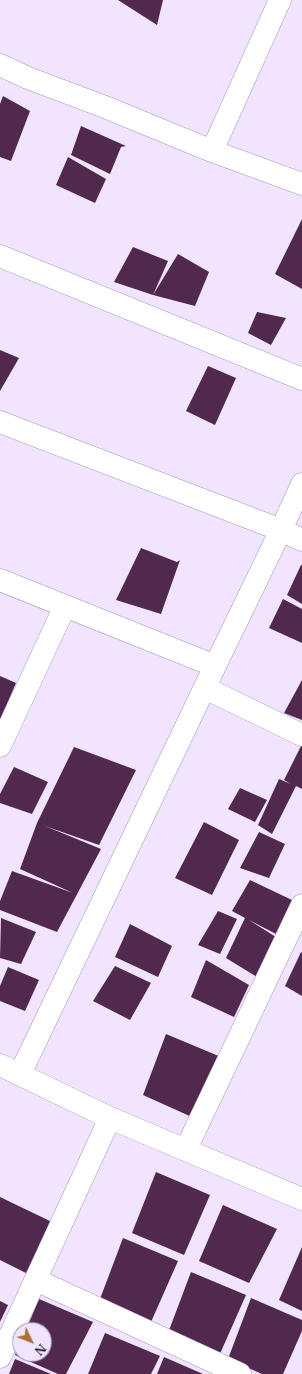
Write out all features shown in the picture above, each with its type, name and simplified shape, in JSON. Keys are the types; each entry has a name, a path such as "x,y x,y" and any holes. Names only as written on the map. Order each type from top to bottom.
{"street":[{"path":"212,151 280,0"},
{"path":"0,65 28,78 105,107 212,151 302,184"},
{"path":"0,256 302,379"},
{"path":"0,422 281,530 302,540"},
{"path":"20,1074 302,484"},
{"path":"0,580 215,666"},
{"path":"0,746 65,606"},
{"path":"205,688 302,735"},
{"path":"186,1149 302,905"},
{"path":"0,1065 110,1118 302,1199"},
{"path":"0,1357 110,1118"},
{"path":"36,1280 240,1374"}],"building":[{"path":"118,0 163,0 157,25"},
{"path":"3,96 30,111 11,161 0,157 0,104"},
{"path":"81,126 126,146 121,147 110,174 71,155"},
{"path":"68,157 106,179 95,203 56,185"},
{"path":"302,219 302,289 275,274"},
{"path":"133,247 168,261 153,295 114,282"},
{"path":"178,254 209,272 195,306 153,295"},
{"path":"257,312 286,318 271,345 248,333"},
{"path":"0,350 19,358 0,391"},
{"path":"208,366 236,378 215,425 186,411"},
{"path":"141,548 177,562 180,560 161,614 116,600"},
{"path":"302,565 302,604 287,595"},
{"path":"283,599 302,609 302,643 269,628"},
{"path":"0,676 16,683 0,720"},
{"path":"302,680 302,720 284,713"},
{"path":"302,744 302,789 296,786 272,834 258,825 279,779 291,784 284,780"},
{"path":"74,747 136,770 99,845 45,826 101,849 57,932 0,910 0,901 12,871 73,893 20,869 37,823"},
{"path":"14,767 48,782 32,814 0,803 0,794"},
{"path":"240,788 267,800 255,822 228,809"},
{"path":"204,822 239,840 212,895 175,878"},
{"path":"259,832 285,844 269,878 240,868"},
{"path":"250,880 294,901 278,935 249,920 279,939 257,977 226,958 245,918 232,911"},
{"path":"218,911 237,919 220,954 198,945"},
{"path":"1,918 36,932 21,964 0,958"},
{"path":"130,924 172,946 158,977 115,957"},
{"path":"301,952 302,953 302,996 285,986"},
{"path":"206,960 249,985 234,1017 191,997"},
{"path":"115,966 151,983 130,1020 93,1001"},
{"path":"8,967 39,980 25,1011 0,1001 0,986"},
{"path":"166,1034 221,1057 194,1118 143,1095"},
{"path":"156,1172 210,1195 184,1255 132,1233"},
{"path":"0,1197 52,1222 26,1273 0,1260"},
{"path":"223,1205 277,1229 249,1283 199,1261"},
{"path":"123,1238 178,1261 151,1322 100,1299"},
{"path":"302,1247 302,1311 279,1300"},
{"path":"191,1272 246,1295 219,1356 168,1333"},
{"path":"251,1298 302,1320 302,1331 283,1374 262,1374 228,1359"},
{"path":"39,1299 93,1322 66,1374 58,1374 31,1362 52,1362 52,1322 29,1322"},
{"path":"0,1301 8,1305 0,1322"},
{"path":"105,1333 160,1356 151,1374 88,1374"},
{"path":"164,1357 203,1374 157,1374"},
{"path":"14,1362 22,1362 51,1374 9,1374"}]}
